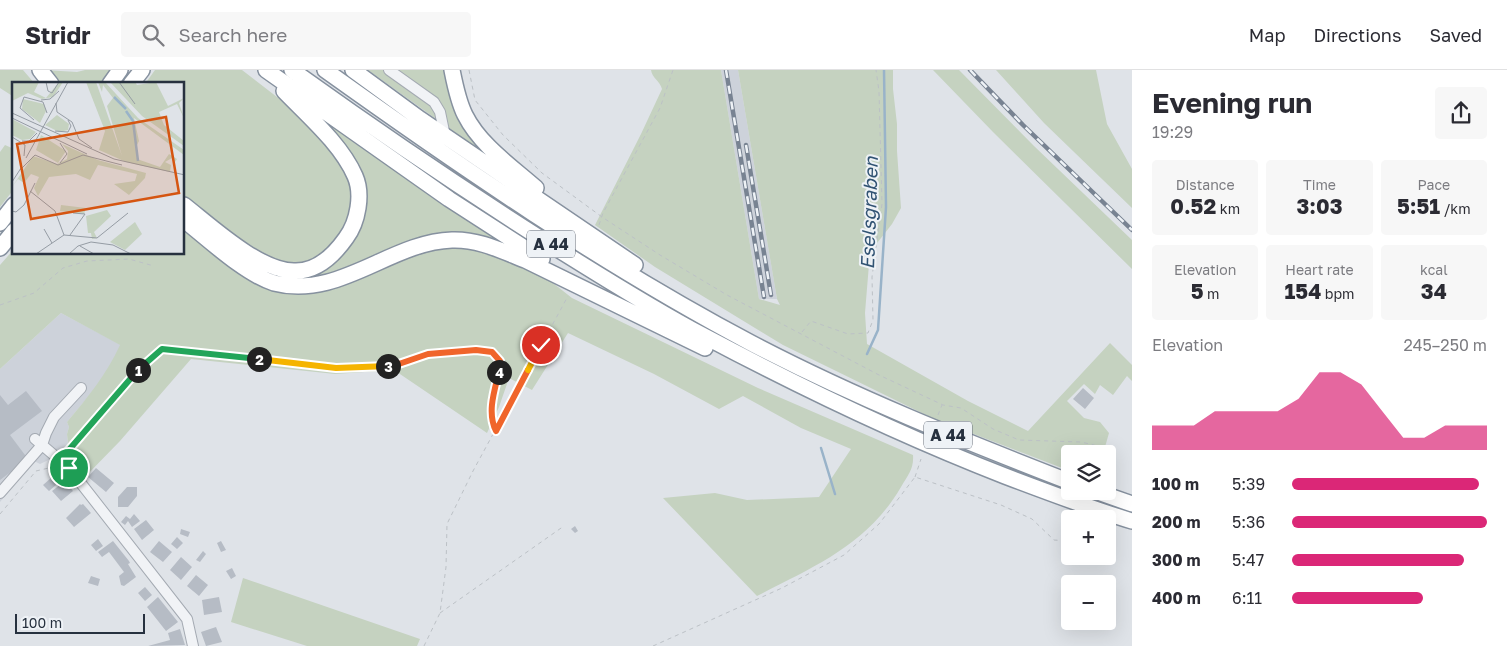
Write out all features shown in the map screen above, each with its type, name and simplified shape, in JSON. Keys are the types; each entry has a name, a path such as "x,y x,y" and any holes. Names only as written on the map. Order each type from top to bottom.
{"highway":[{"path":"40,70 49,82"},
{"path":"111,82 120,70"},
{"path":"133,82 142,70"},
{"path":"137,82 142,70"},
{"path":"185,206 239,248 260,261 294,272 326,261 349,234 359,198 356,177 342,152 265,70"},
{"path":"265,70 448,198 603,297"},
{"name":"A 44","path":"292,70 482,201 598,274 703,336 823,397 948,454 1090,508 1132,521"},
{"name":"A 44","path":"325,70 480,180 554,228 692,310 829,382 955,438 1061,479"},
{"path":"353,70 445,136 593,230"},
{"path":"452,70 459,99 472,128 504,161 663,283 801,363 829,382"},
{"path":"0,223 12,207"},
{"path":"185,221 252,272 272,282 290,286 309,286 327,283 414,248 432,243 453,240 472,242 525,260 748,369 823,397"},
{"path":"0,248 12,233"},
{"path":"0,252 12,241"},
{"path":"1116,498 1132,504"}],"street":[{"path":"390,70 434,102 440,112 445,136"},
{"path":"0,493 46,433 54,417 81,388"},
{"path":"38,442 61,459 187,619 193,646"}],"path":[{"path":"468,70 475,100 502,135 542,173 602,217 718,290 879,375 943,405 961,408 993,429 1019,440 1081,442 1094,445"},
{"path":"593,230 602,217 660,108 673,70"},
{"path":"802,333 811,321 848,334 868,333 873,320 872,277 882,204 876,70"},
{"path":"0,305 34,293 63,268 87,261 129,259 154,266"},
{"path":"424,646 440,613 446,567 447,524 473,471 569,293"},
{"path":"0,514 36,471 53,467 61,459 133,374 162,349 336,368 393,366 428,354 457,351 476,350 492,352 500,361 500,369 493,395 491,421 496,431"},
{"path":"936,420 943,405"},
{"path":"653,646 782,588 844,555 880,524 914,477 921,459"},
{"path":"914,477 1001,505 1032,519 1054,540 1061,540"},
{"path":"440,613 564,526"}],"shaded area":[{"path":"721,70 738,70 777,299 759,299"},
{"path":"61,313 121,345 99,384 67,422 69,427 67,434 68,443 59,455 40,464 34,461 0,502 0,369"}],"green space":[{"path":"0,70 23,70 33,82 12,82 12,96 0,88"},
{"path":"44,70 77,72 85,70 111,70 104,82 54,82"},
{"path":"155,70 242,70 299,114 338,155 353,188 353,207 348,225 327,253 294,267 253,252 185,201 185,82 146,82"},
{"path":"368,70 447,70 482,147 475,147"},
{"path":"651,70 721,70 759,299 780,305 777,299 738,70 893,70 901,208 892,224 870,252 865,313 867,344 968,401 1028,431 1110,343 1132,365 1132,381 1127,376 1113,395 1100,385 1095,394 1084,384 1067,401 1084,418 1100,422 1109,433 1106,445 1061,445 1061,468 932,418 783,345 655,267 595,225 662,89"},
{"path":"933,70 959,70 1034,146 1132,240 1132,269 993,132"},
{"path":"996,70 1096,70 1107,124 1132,169 1132,208 1044,123"},
{"path":"330,124 497,239 572,298 758,388 913,455 911,468 901,487 887,507 856,539 819,564 757,596 663,498 715,493 747,500 819,497 851,449 801,428 743,396 719,409 654,374 568,333 532,390 509,378 487,433 394,370 335,374 191,359 120,441 81,481 59,455 68,443 67,434 69,427 67,422 103,376 120,345 61,313 0,369 0,265 12,251 12,255 185,255 185,226 293,292 307,293 307,283 267,274 265,270 328,264 347,250 358,231 365,210 365,187 328,128"},
{"path":"5,145 12,148 12,192 0,207 0,152"},
{"path":"243,578 420,639 417,646 307,646 231,622"}],"building":[{"path":"1083,388 1094,398 1085,409 1073,399"},
{"path":"26,391 42,411 10,435 28,459 0,480 0,395 8,405"},
{"path":"96,468 114,483 106,492 88,477"},
{"path":"51,478 56,485 49,491 43,485"},
{"path":"65,481 73,491 61,501 52,491"},
{"path":"127,487 137,487 137,496 128,507 118,507 118,497"},
{"path":"80,504 83,504 91,513 74,527 66,518"},
{"path":"134,514 140,521 132,527 128,521 125,525 121,522 126,516 130,519"},
{"path":"146,520 154,530 142,540 134,529"},
{"path":"575,526 578,531 575,533 571,529"},
{"path":"181,529 190,532 188,537 180,534"},
{"path":"177,537 183,543 177,549 171,544"},
{"path":"98,539 103,546 96,551 91,545"},
{"path":"113,541 129,561 130,563 128,564 136,577 124,586 121,585 119,576 124,572 109,552 102,557 98,552"},
{"path":"159,541 172,552 163,562 150,552"},
{"path":"221,541 226,550 221,552 217,543"},
{"path":"203,551 206,554 200,562 196,560"},
{"path":"181,557 192,567 181,580 170,570"},
{"path":"232,568 236,576 231,579 226,571"},
{"path":"196,575 208,585 199,596 187,586"},
{"path":"91,576 100,579 98,586 88,583"},
{"path":"145,587 152,595 145,601 138,593"},
{"path":"158,597 178,622 166,631 147,607"},
{"path":"219,597 222,612 204,615 202,600"},
{"path":"216,627 222,642 206,646 201,632"},
{"path":"180,629 185,645 148,646 170,640 168,633"}],"waterway":[{"name":"Eselsgraben","path":"867,354 878,330 886,207 884,70"},
{"name":"Eselsgraben","path":"821,448 835,494"}],"railway":[{"path":"726,70 764,297"},
{"path":"970,70 1023,125 1132,230"},
{"path":"746,145 771,295"}],"route":[{"path":"69,468 61,459 133,374 162,349 336,368 393,366 428,354 476,350 492,352 500,361 500,369 493,395 491,421 496,431 541,345"}]}
